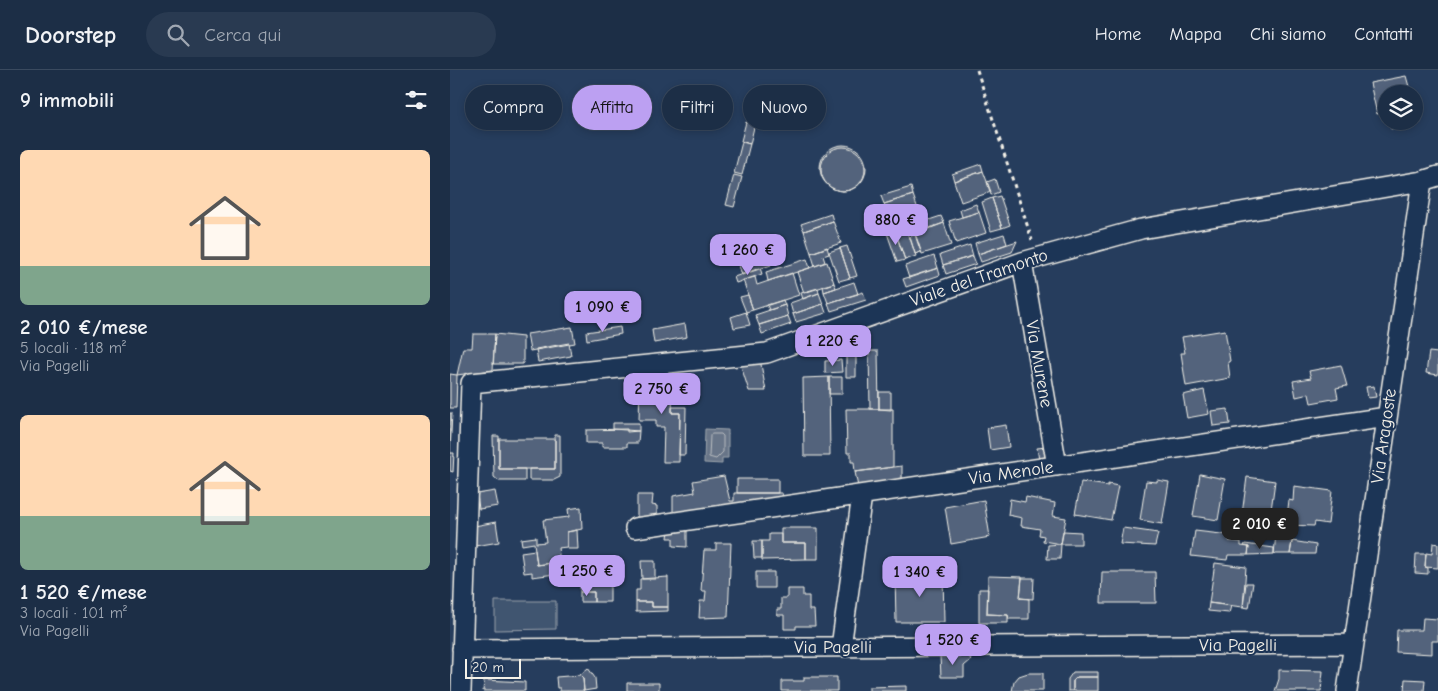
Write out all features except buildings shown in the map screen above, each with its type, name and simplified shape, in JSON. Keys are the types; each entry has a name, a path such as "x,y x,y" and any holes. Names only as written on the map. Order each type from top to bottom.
{"street":[{"name":"Viale del Tramonto","path":"461,691 470,383 767,352 1029,260 1141,229 1430,178"},
{"name":"Via Aragoste","path":"1347,691 1387,417 1430,178"},
{"name":"Via Murene","path":"1029,260 1057,466"},
{"name":"Via Menole","path":"635,528 1387,417"},
{"path":"841,647 862,495"},
{"name":"Via Pagelli","path":"462,649 1353,644"}],"path":[{"path":"977,70 1029,260"}],"shaded area":[{"path":"495,601 556,601 556,629 495,630"}],"water":[{"path":"705,429 728,430 728,458 722,458 722,464 704,463"}]}
